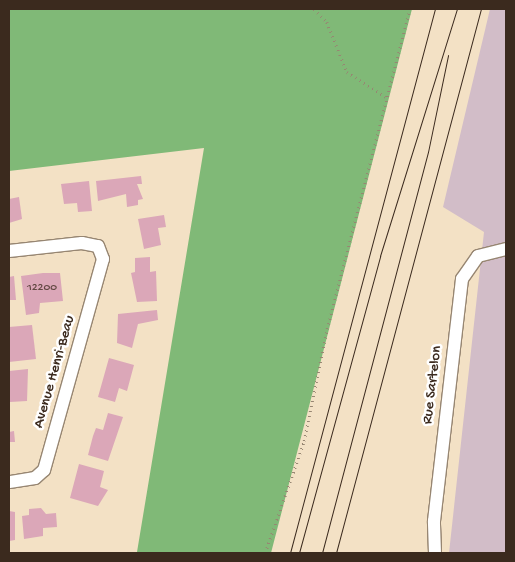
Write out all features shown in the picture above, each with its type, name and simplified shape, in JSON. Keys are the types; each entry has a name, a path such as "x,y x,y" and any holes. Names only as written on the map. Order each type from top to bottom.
{"street":[{"name":"Avenue Henri-Beau","path":"9,250 82,243 98,246 102,265 44,470 35,478 9,482"},
{"name":"Rue Sartelon","path":"435,553 435,515 462,279 478,256 506,249"}],"path":[{"path":"314,9 327,22 347,72 386,97"},
{"path":"265,553 304,441 324,338 410,9"}],"shaded area":[{"path":"490,9 506,9 506,553 449,553 484,232 443,207"}],"green space":[{"path":"9,9 412,9 271,553 137,552 204,148 9,171"}],"building":[{"path":"141,176 142,184 137,184 143,199 138,200 138,205 127,207 126,194 98,201 96,181"},
{"path":"89,181 92,211 78,212 77,203 64,204 61,184"},
{"path":"19,197 22,219 9,223 9,199"},
{"path":"164,215 166,227 158,228 161,245 144,249 138,219"},
{"path":"150,257 150,272 156,271 157,301 137,302 131,273 135,272 135,258"},
{"path":"60,273 63,301 40,303 39,313 26,315 21,276"},
{"path":"14,276 16,300 9,300 9,277"},
{"path":"157,310 158,320 138,324 132,348 117,343 118,314"},
{"path":"32,325 36,359 9,362 9,327"},
{"path":"109,358 134,365 127,391 119,388 115,402 98,397"},
{"path":"28,369 27,401 10,402 9,371"},
{"path":"108,413 123,417 108,461 88,455 96,428 103,430"},
{"path":"14,431 15,442 9,442 9,432"},
{"path":"79,464 104,471 100,487 108,490 98,506 70,498"},
{"path":"41,508 46,514 56,513 57,527 43,528 43,536 24,539 22,516 29,515 29,509"},
{"path":"9,511 15,512 15,540 9,541"}],"tram line":[{"path":"290,553 435,9"},
{"path":"299,553 380,256 457,9"},
{"path":"336,553 481,9"},
{"path":"322,553 428,152 448,55"}]}
